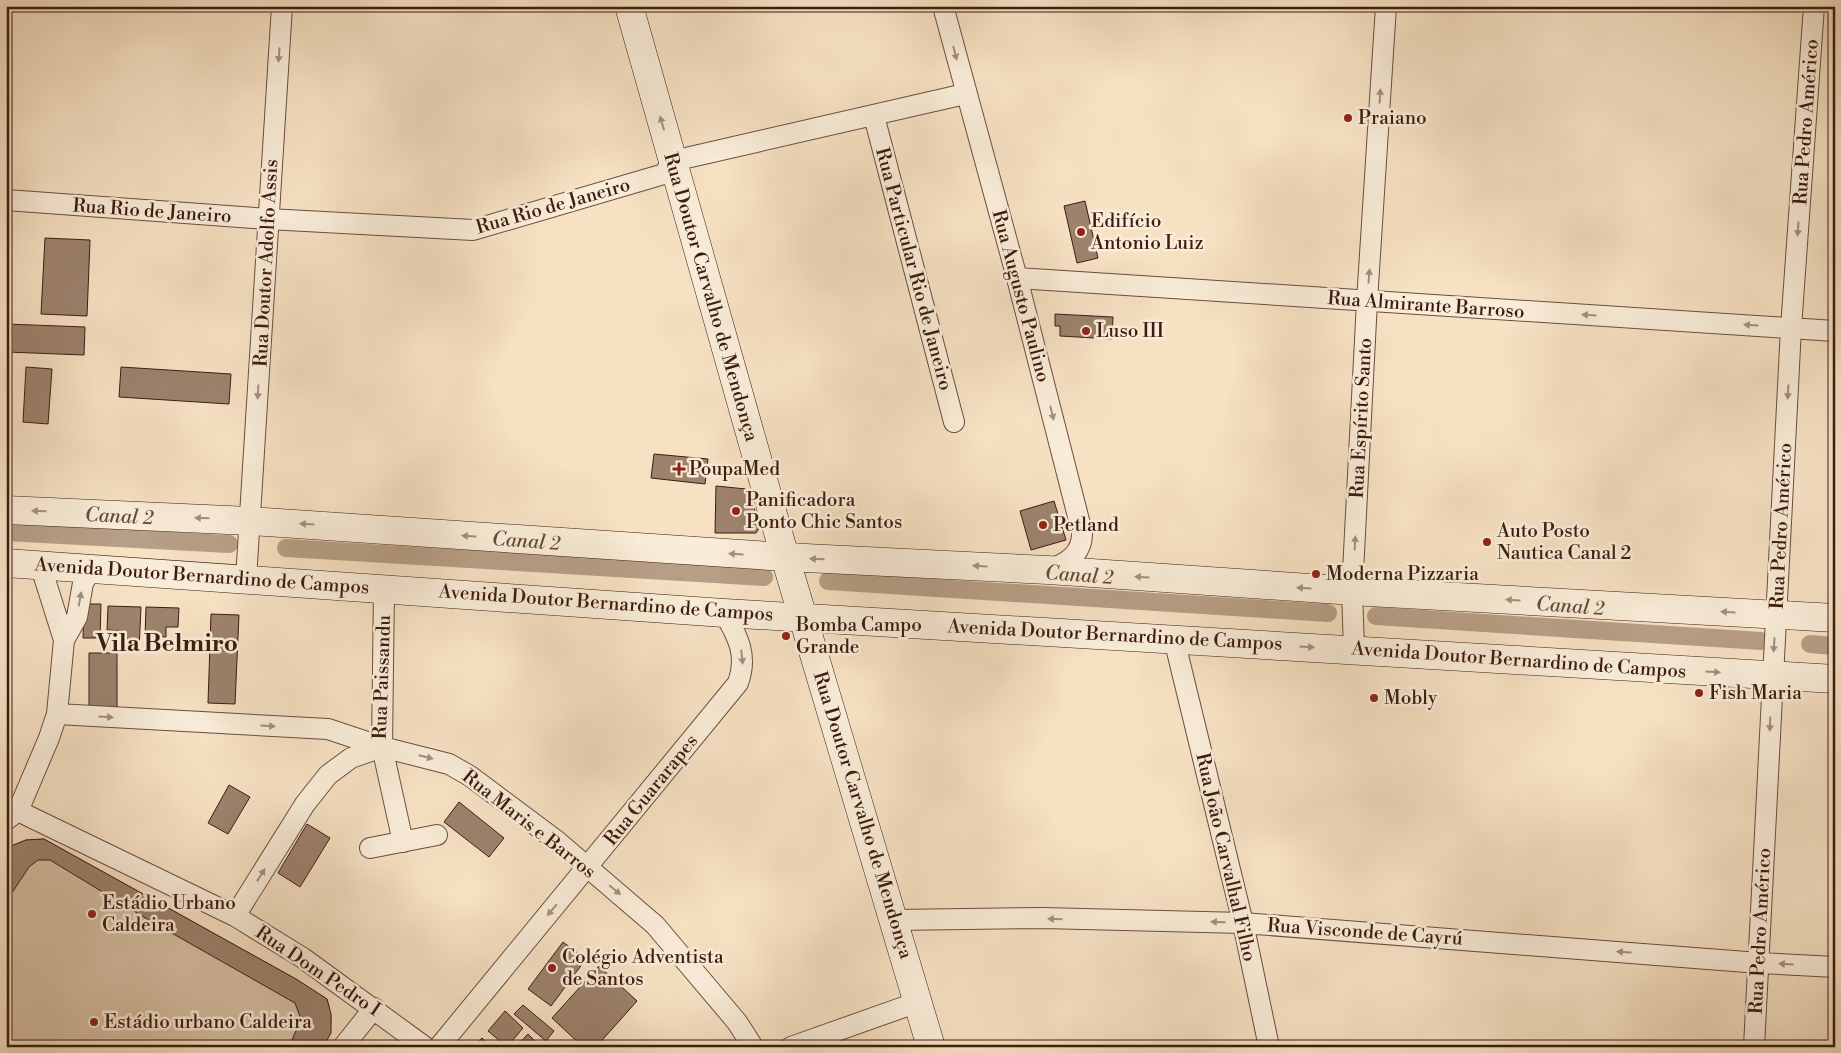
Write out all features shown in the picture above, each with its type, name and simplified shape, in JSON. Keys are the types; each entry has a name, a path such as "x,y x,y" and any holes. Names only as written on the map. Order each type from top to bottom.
{"main road":[{"name":"Rua Doutor Carvalho de Mendonça","path":"629,6 785,558 931,1047"},
{"path":"6,510 250,521 785,558 1048,570 1352,591 1835,618"},
{"name":"Avenida Doutor Bernardino de Campos","path":"6,563 724,613 1835,679"}],"street":[{"name":"Rua Doutor Adolfo Assis","path":"246,579 282,6"},
{"name":"Rua Augusto Paulino","path":"943,6 965,94 1018,278 1082,532 1080,546 1072,558 1048,570"},
{"name":"Rua Espírito Santo","path":"1354,650 1352,591 1367,301 1386,6"},
{"name":"Rua Pedro Américo","path":"1754,1047 1791,328 1814,6"},
{"name":"Rua Rio de Janeiro","path":"6,200 268,219 473,230 664,174 673,162 965,94"},
{"name":"Rua Particular Rio de Janeiro","path":"874,116 954,422"},
{"name":"Rua Almirante Barroso","path":"1018,278 1835,331"},
{"path":"12,816 49,738 57,714 64,640 40,564"},
{"path":"64,640 77,617 83,583 88,575 105,569"},
{"name":"Rua Paissandu","path":"236,916 305,804 328,775 351,758 382,747 384,588"},
{"name":"Rua Guararapes","path":"439,1047 738,683 743,659 740,642 724,613"},
{"name":"Rua João Carvalhal Filho","path":"1174,639 1243,923 1269,1047"},
{"name":"Rua Maris e Barros","path":"57,714 328,729 382,747 449,764 470,776 556,841 655,924 736,1022 753,1047"},
{"path":"382,747 403,842"},
{"name":"Rua Dom Pedro I","path":"12,816 236,916 303,958 425,1047"},
{"path":"370,848 437,835"},
{"name":"Rua Visconde de Cayrú","path":"894,920 1043,918 1243,923 1759,963 1835,967"},
{"path":"791,1047 918,1002"},
{"path":"343,1047 374,1008"}],"shaded area":[{"name":"Estádio Urbano Caldeira","path":"44,839 296,979 327,999 331,1024 329,1035 323,1047 6,1047 6,848 26,840"}],"building":[{"name":"Edifício Antonio Luiz","path":"1085,201 1098,258 1077,263 1064,206"},
{"path":"45,238 90,240 87,316 41,314"},
{"name":"Luso III","path":"1055,314 1113,317 1112,339 1060,336 1060,326 1055,326"},
{"path":"6,324 85,327 84,355 6,352"},
{"path":"26,367 52,369 48,424 23,422"},
{"path":"121,367 231,374 229,404 119,397"},
{"name":"PoupaMed","path":"654,454 708,459 705,484 651,478"},
{"name":"Panificadora Ponto Chic Santos","path":"716,486 746,489 761,525 756,533 715,533"},
{"name":"Petland","path":"1054,501 1066,540 1031,550 1020,511"},
{"path":"84,604 101,604 100,638 83,638"},
{"path":"108,606 141,607 139,650 123,649 124,631 107,630"},
{"path":"146,607 179,608 178,627 166,627 166,637 145,636"},
{"path":"211,614 239,615 235,704 208,703"},
{"path":"89,653 117,653 117,708 89,708"},
{"path":"229,785 250,797 228,834 208,823"},
{"path":"459,802 504,838 489,857 444,822"},
{"path":"307,824 330,838 300,887 278,873"},
{"path":"44,839 296,979 327,999 331,1014 331,1033 323,1047 289,1047 301,1019 295,1003 147,919 50,860 38,860 29,867 6,902 6,848 26,840"},
{"path":"563,942 586,959 551,1006 528,989"},
{"path":"599,966 637,1001 596,1047 583,1047 552,1018"},
{"path":"523,1005 554,1031 546,1041 514,1014"},
{"path":"505,1011 523,1028 507,1047 488,1031"},
{"path":"528,1034 541,1047 516,1047"},
{"path":"482,1038 492,1047 473,1047"}],"waterway":[{"name":"Canal 2","path":"6,532 229,544"},
{"name":"Canal 2","path":"286,548 764,577"},
{"name":"Canal 2","path":"828,581 1328,613"},
{"name":"Canal 2","path":"1376,616 1761,641"},
{"name":"Canal 2","path":"1810,644 1835,646"}],"place":[{"name":"Praiano","path":"1348,118"},
{"name":"Edifício Antonio Luiz","path":"1081,232"},
{"name":"Luso III","path":"1086,331"},
{"name":"PoupaMed","path":"679,469"},
{"name":"Panificadora Ponto Chic Santos","path":"736,511"},
{"name":"Petland","path":"1043,525"},
{"name":"Auto Posto Nautica Canal 2","path":"1487,542"},
{"name":"Moderna Pizzaria","path":"1316,574"},
{"name":"Bomba Campo Grande","path":"786,636"},
{"name":"Fish Maria","path":"1699,693"},
{"name":"Mobly","path":"1374,698"},
{"name":"Estádio Urbano Caldeira","path":"92,914"},
{"name":"Colégio Adventista de Santos","path":"552,968"},
{"name":"Estádio urbano Caldeira","path":"94,1022"}],"district":[{"name":"Vila Belmiro","path":"167,644"}]}
